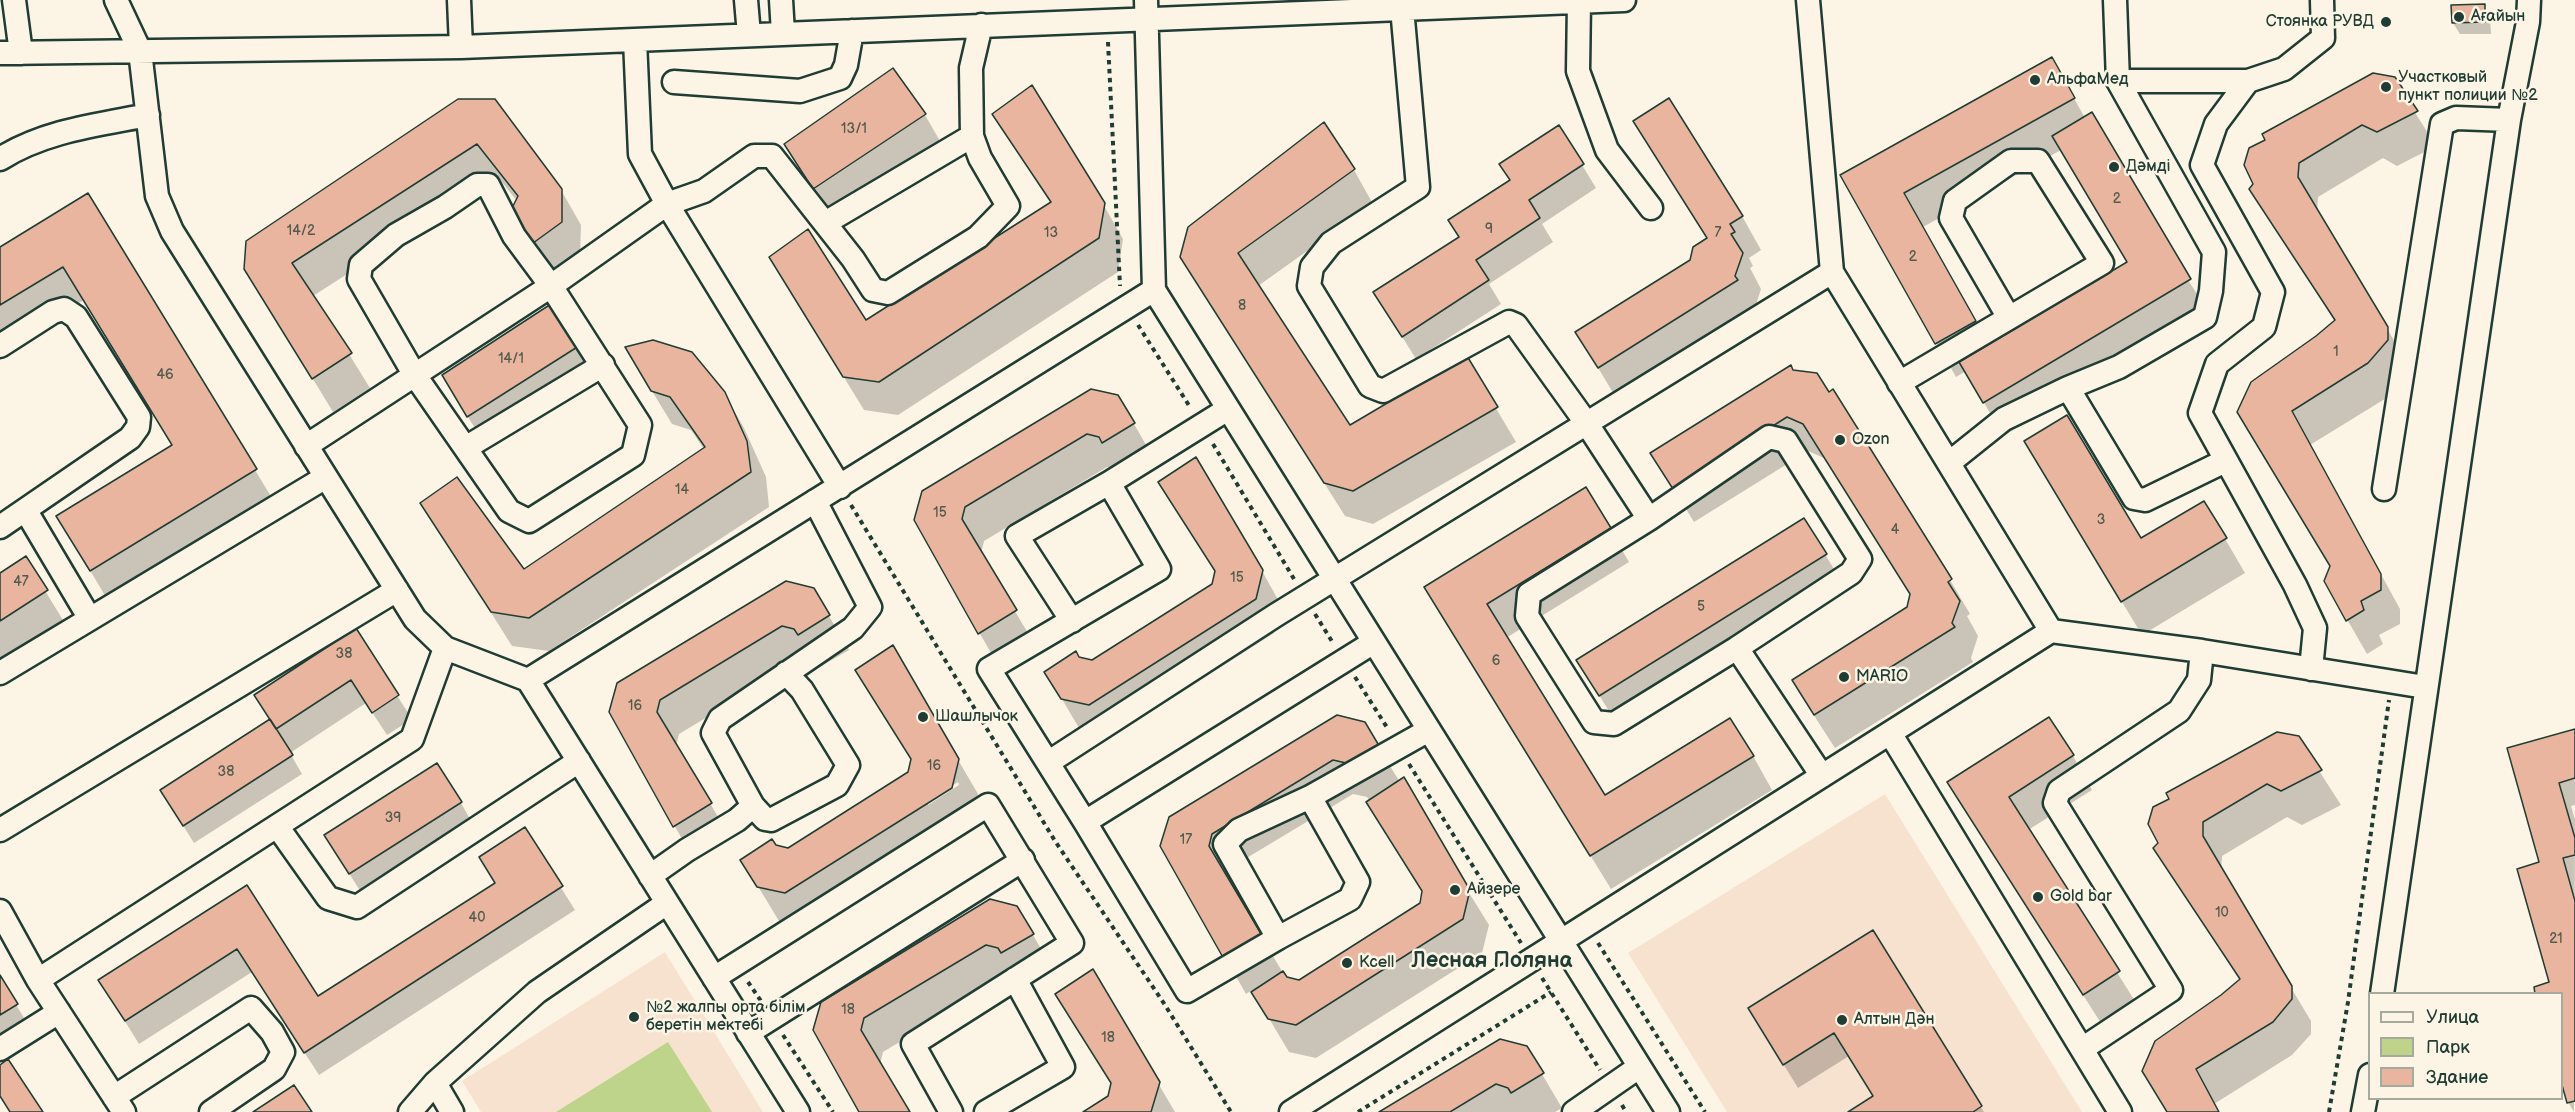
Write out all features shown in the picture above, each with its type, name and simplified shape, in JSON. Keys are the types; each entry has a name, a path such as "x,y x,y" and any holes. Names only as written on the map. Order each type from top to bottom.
{"street":[{"path":"14,0 11,53 461,47 981,25 1147,9 1402,8 1624,0"},
{"path":"117,0 140,51 157,196 172,231 415,619 445,648 528,680 798,1112"},
{"path":"459,0 461,47"},
{"path":"747,0 749,35"},
{"path":"781,0 783,33"},
{"path":"1808,0 1832,272 2051,631"},
{"path":"1949,463 2004,419 2068,388 2119,367 2205,317 2211,291 2214,252 2118,81 2115,0"},
{"path":"2118,81 2248,81 2284,69 2324,38 2322,0"},
{"path":"2382,992 2425,687 2453,517 2509,120 2528,22 2529,0"},
{"path":"1579,2 1578,70 1607,150 1651,208"},
{"path":"1402,8 1418,187 1331,243 1311,267 1309,286 1370,386 1383,391 1509,322 1516,326 1587,424 1649,519"},
{"path":"1147,9 1154,290 1668,1112"},
{"path":"306,446 551,286 667,204 704,191 754,156 772,156 853,259 873,290 888,294 978,237 1008,206 980,158 972,136 971,68 981,25"},
{"path":"674,82 800,91 840,78 846,65 852,31"},
{"path":"634,40 640,154 667,204 840,487"},
{"path":"2248,81 2216,124 2202,165 2273,292 2264,327 2217,364 2200,413 2295,585 2315,628 2311,669"},
{"path":"0,159 14,150 61,133 148,115"},
{"path":"2384,489 2442,124 2456,118 2509,120"},
{"path":"825,223 972,136"},
{"path":"1899,383 2009,318 2102,263 2038,161 2011,161 1955,201 1951,218 2009,318"},
{"path":"477,185 489,185 514,236 551,286 640,425 633,455 529,520 509,511 467,447 414,374 359,279 361,265 396,235 445,207 477,185"},
{"path":"1049,762 1334,579 1832,272"},
{"path":"528,680 1154,290"},
{"path":"0,346 53,312 64,309 76,317 139,417 138,427 130,438 0,527"},
{"path":"467,447 603,365"},
{"path":"2068,388 2134,498 2145,500 2225,461"},
{"path":"1072,621 1017,536 1109,483 1228,409"},
{"path":"1769,437 1786,441 1860,560 1851,573 1737,648 1614,724 1594,722 1527,616 1529,594 1649,519 1769,437"},
{"path":"0,673 326,477"},
{"path":"1109,483 1159,569 989,669 1049,762 1187,991 1350,899 1358,882 1310,797"},
{"path":"786,673 802,690 848,765 837,785 771,820 765,819 753,806 713,733 720,719 786,673 853,628 870,607 815,501"},
{"path":"26,511 90,619"},
{"path":"0,830 397,590"},
{"path":"1291,1112 2051,631 2202,651 2425,687"},
{"path":"1085,822 1374,642"},
{"path":"38,980 412,739 445,648"},
{"path":"1737,648 1822,776"},
{"path":"2082,1049 2171,990 2055,802 2059,791 2180,711 2199,680 2202,651"},
{"path":"1278,938 1225,844 1239,830 1310,797 1429,730"},
{"path":"1890,733 2119,1112"},
{"path":"277,826 328,898 357,907 579,761"},
{"path":"714,978 988,805 1072,943 913,1044 951,1112"},
{"path":"650,876 687,850 737,820 753,806"},
{"path":"748,1033 1023,860"},
{"path":"410,1112 435,1083 537,992 667,903"},
{"path":"0,911 38,980 119,1104 251,1008 272,1032 283,1052 274,1069 211,1112"},
{"path":"986,1112 1063,1067 1015,979"},
{"path":"0,1049 60,1012"},
{"path":"1574,1112 1639,1067"},
{"path":"435,1083 452,1112"},
{"path":"2363,1112 2368,1086"}],"path":[{"path":"840,487 1055,841 1165,1005 1231,1112"},
{"path":"2329,1112 2348,1002 2378,766 2392,682"},
{"path":"1586,925 1705,1112"},
{"path":"1358,1112 1551,992"}],"shaded area":[{"path":"1885,794 2082,1112 1727,1112 1628,953"},
{"name":"№2 жалпы орта білім беретін мектебі","path":"665,952 763,1112 481,1112 462,1081"}],"green space":[{"path":"668,1042 712,1112 556,1112"}],"building":[{"path":"2485,4 2485,22 2452,23 2451,5"},
{"path":"2052,57 2075,98 1904,193 1976,321 1935,344 1840,175"},
{"path":"893,68 926,114 813,189 784,144"},
{"path":"2373,73 2395,77 2418,111 2377,132 2362,125 2299,163 2298,177 2388,327 2388,340 2368,363 2292,411 2381,574 2381,590 2361,601 2364,610 2346,621 2324,581 2330,566 2237,412 2251,382 2335,320 2249,189 2253,184 2244,165 2249,148 2265,140 2262,134"},
{"path":"1032,85 1105,203 1099,238 879,382 843,377 769,257 808,229 866,320 1051,202 992,114"},
{"path":"1669,98 1743,216 1730,224 1735,232 1731,234 1743,253 1735,276 1738,280 1598,368 1575,332 1690,260 1693,247 1707,238 1633,121"},
{"path":"458,99 495,99 562,189 562,222 529,246 509,214 518,196 477,144 292,263 352,353 312,379 244,269 246,241"},
{"path":"2092,112 2191,279 1983,403 1959,362 2127,262 2052,136"},
{"path":"1324,122 1355,169 1238,253 1350,425 1467,356 1498,407 1353,491 1324,483 1180,257 1188,227"},
{"path":"1559,125 1584,164 1529,200 1540,218 1476,260 1489,280 1402,337 1373,292 1459,237 1448,220 1510,180 1499,164"},
{"path":"88,193 257,469 90,571 56,516 172,445 63,267 0,305 0,247"},
{"path":"554,302 582,344 467,417 442,375"},
{"path":"653,340 692,352 725,392 747,441 751,472 529,618 491,612 420,503 457,477 524,569 705,447 670,397 651,391 625,347"},
{"path":"1791,365 1793,370 1817,373 1829,392 1833,389 1952,579 1948,582 1960,601 1952,623 1955,627 1814,715 1792,680 1907,607 1910,594 1803,424 1787,417 1673,489 1650,453"},
{"path":"1091,389 1118,395 1135,423 1102,443 1099,437 1087,434 965,507 962,519 1017,610 978,634 914,520 922,491"},
{"path":"2067,415 2141,538 2204,501 2227,538 2121,602 2024,441"},
{"path":"1196,457 1263,570 1256,599 1089,705 1061,699 1044,672 1076,651 1079,657 1092,660 1212,584 1215,571 1158,482"},
{"path":"1586,487 1611,528 1487,604 1605,795 1730,718 1754,756 1590,856 1424,587"},
{"path":"1804,518 1827,554 1599,696 1576,660"},
{"path":"26,556 48,590 0,621 0,573"},
{"path":"786,581 814,588 830,615 798,635 794,629 782,626 660,700 657,712 712,803 673,827 609,712 617,683"},
{"path":"356,628 399,695 372,713 351,680 276,729 254,695"},
{"path":"893,645 959,759 952,788 785,893 757,887 740,860 772,839 776,845 788,848 908,772 911,759 855,670"},
{"path":"1337,715 1365,722 1381,749 1349,769 1346,763 1333,760 1212,834 1209,846 1263,937 1225,961 1160,846 1169,817"},
{"path":"2049,717 2074,755 2009,797 2120,971 2083,995 1947,782"},
{"path":"270,719 293,755 183,826 160,790"},
{"path":"2575,729 2575,778 2559,783 2575,838 2575,855 2563,858 2575,901 2575,1101 2567,1103 2563,1089 2563,992 2535,992 2534,987 2549,982 2517,869 2539,862 2507,748"},
{"path":"2277,732 2299,736 2322,770 2281,791 2267,784 2203,822 2203,836 2292,986 2292,999 2273,1022 2196,1069 2219,1112 2167,1112 2142,1071 2155,1041 2240,979 2153,848 2158,843 2148,824 2153,807 2169,799 2166,793"},
{"path":"437,763 462,802 349,874 324,835"},
{"path":"1404,777 1470,890 1463,919 1296,1025 1268,1019 1251,992 1283,971 1287,977 1299,980 1420,903 1422,891 1366,802"},
{"path":"525,827 563,886 304,1053 237,949 125,1021 98,980 247,885 318,996 495,883 479,857"},
{"path":"990,899 1017,906 1034,934 1001,953 998,948 986,945 864,1018 861,1030 910,1112 859,1112 813,1030 821,1002"},
{"name":"Алтын Дән","path":"1873,930 1982,1106 1973,1112 1848,1112 1873,1096 1834,1033 1783,1065 1748,1008"},
{"path":"1093,969 1160,1082 1151,1112 1083,1112 1108,1096 1111,1083 1055,994"},
{"path":"0,975 18,1004 0,1015"},
{"path":"1500,1039 1527,1046 1544,1073 1511,1093 1508,1088 1496,1084 1450,1112 1379,1112"},
{"path":"8,1059 43,1112 10,1112 0,1096 0,1065"},
{"path":"294,1085 312,1112 253,1112"}],"place":[{"name":"Ағайын","path":"2459,17"},
{"name":"Стоянка РУВД","path":"2386,22"},
{"name":"АльфаМед","path":"2035,80"},
{"name":"Участковый пункт полиции №2","path":"2386,87"},
{"name":"Дәмді","path":"2114,167"},
{"name":"Ozon","path":"1840,440"},
{"name":"MARIO","path":"1844,677"},
{"name":"Шашлычок","path":"923,717"},
{"name":"Айзере","path":"1455,890"},
{"name":"Gold bar","path":"2038,897"},
{"name":"Kcell","path":"1347,963"},
{"name":"№2 жалпы орта білім беретін мектебі","path":"634,1017"},
{"name":"Алтын Дән","path":"1842,1020"}],"district":[{"name":"Лесная Поляна","path":"1492,961"}]}
